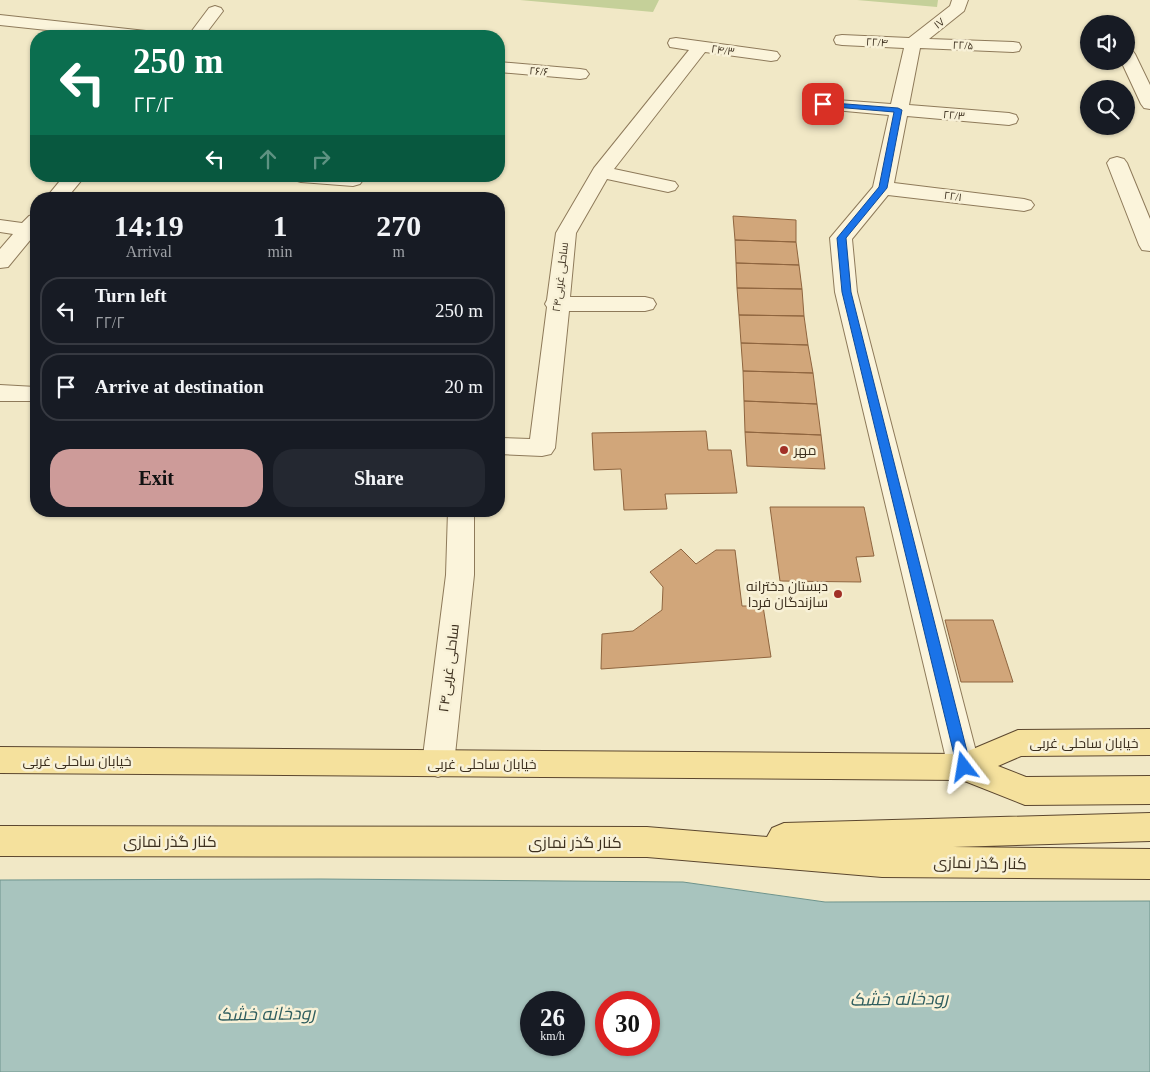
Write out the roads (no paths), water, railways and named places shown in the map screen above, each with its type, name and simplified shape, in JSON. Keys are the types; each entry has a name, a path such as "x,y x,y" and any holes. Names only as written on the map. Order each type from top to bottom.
{"main road":[{"name":"خیابان ساحلی غربی","path":"964,767 1018,743 1150,742"},
{"name":"خیابان ساحلی غربی","path":"0,760 964,767 1025,791 1150,790"},
{"path":"647,842 1150,827"},
{"name":"کنار گذر نمازی","path":"0,841 647,842 882,862 1150,864"}],"street":[{"name":"۱۷","path":"913,44 958,8 960,0"},
{"path":"201,30 215,11"},
{"path":"0,20 91,30"},
{"name":"۲۲/۴","path":"842,40 913,44"},
{"name":"۲۴/۳","path":"676,43 771,56"},
{"name":"۲۲/۵","path":"913,44 1013,47"},
{"path":"913,44 883,188 841,238 846,292 964,767"},
{"name":"ساحلی غربی۲۴","path":"505,446 542,448 556,304 566,233 601,172 700,46"},
{"name":"۲۶/۶","path":"505,68 580,74"},
{"path":"1134,70 1150,104"},
{"name":"۲۲/۳","path":"823,104 1009,120"},
{"path":"1117,163 1150,245"},
{"path":"601,172 668,186"},
{"path":"61,192 69,182"},
{"name":"۲۲/۱","path":"883,188 1024,205"},
{"path":"0,226 30,225"},
{"path":"0,262 30,227"},
{"path":"556,304 645,304"},
{"path":"0,393 30,394"},
{"name":"ساحلی غربی۲۴","path":"438,764 460,575 461,517"}],"water":[{"name":"رودخانه خشک","path":"321,879 683,882 825,902 1150,901 1150,1072 0,1072 0,880"}],"place":[{"name":"مهر","path":"784,450"},
{"name":"دبستان دخترانه سازندگان فردا","path":"838,594"}]}
